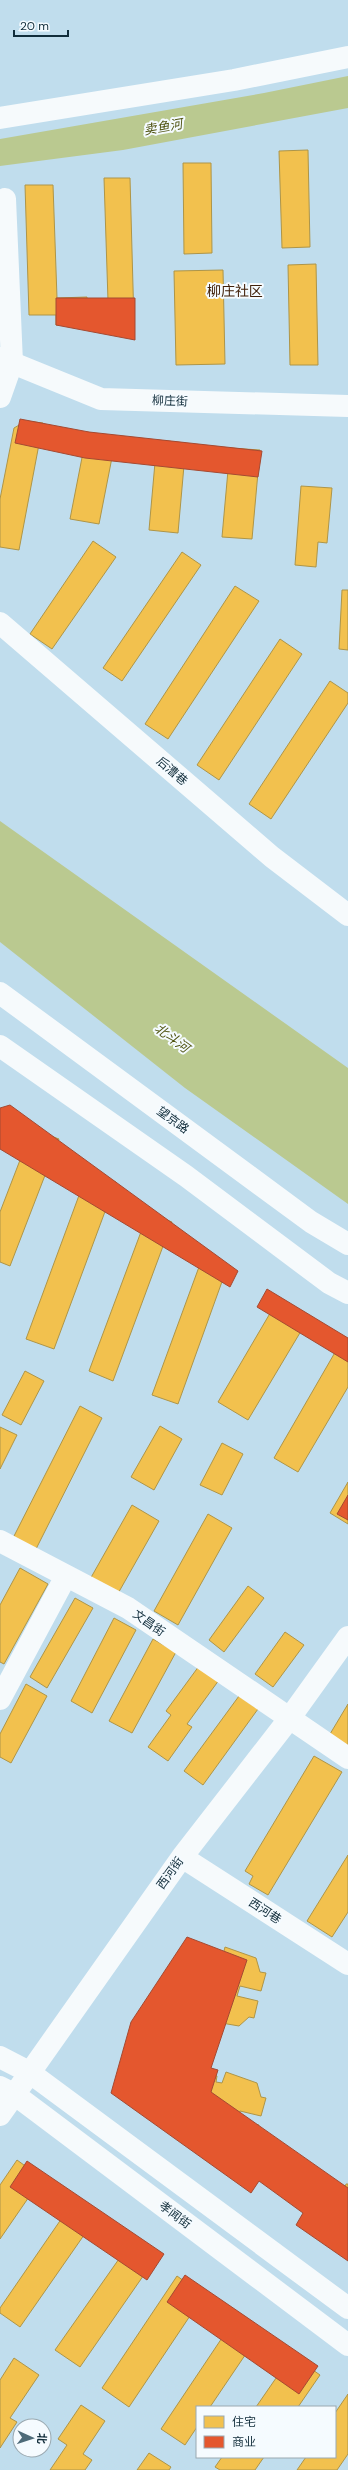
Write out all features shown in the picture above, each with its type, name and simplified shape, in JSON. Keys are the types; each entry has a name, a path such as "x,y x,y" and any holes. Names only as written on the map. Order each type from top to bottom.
{"street":[{"path":"0,118 234,80 348,57"},
{"path":"0,397 6,361 5,199"},
{"name":"柳庄街","path":"6,361 101,399 348,406"},
{"name":"后漕巷","path":"0,623 272,857 348,915"},
{"name":"望京路","path":"0,993 311,1222 348,1244"},
{"path":"0,1046 186,1176 329,1283 348,1293"},
{"name":"文昌街","path":"0,1541 128,1608 348,1758"},
{"path":"0,1699 66,1576"},
{"name":"西河街","path":"0,2115 7,2090 29,2072 182,1857 289,1719 348,1637"},
{"name":"西河巷","path":"182,1857 348,1964"},
{"path":"0,2057 29,2072 348,2308"},
{"name":"孝闻街","path":"7,2090 348,2345"}],"water":[{"name":"卖鱼河","path":"348,76 348,108 123,150 0,166 0,139 264,93"},
{"name":"北斗河","path":"0,821 348,1068 348,1204 185,1088 0,942"}],"building: 住宅":[{"path":"308,150 310,247 282,248 279,151"},
{"path":"183,163 211,163 212,253 184,254"},
{"path":"104,178 130,178 134,323 56,325 56,315 29,315 25,185 53,185 57,298 87,297 87,302 108,301"},
{"path":"316,264 318,365 290,365 288,265"},
{"path":"223,270 225,364 176,365 174,271"},
{"path":"26,421 43,423 19,550 0,547 0,499 14,428"},
{"path":"87,432 116,437 99,524 70,519"},
{"path":"157,440 186,443 178,533 149,530"},
{"path":"230,448 260,450 252,539 222,537"},
{"path":"301,486 332,488 327,543 318,542 316,567 295,565"},
{"path":"93,541 116,557 52,649 30,634"},
{"path":"182,552 201,565 122,681 103,668"},
{"path":"235,586 259,601 168,739 145,724"},
{"path":"342,590 348,590 348,650 339,649"},
{"path":"280,639 302,654 219,780 197,765"},
{"path":"330,681 348,693 348,703 271,819 249,804"},
{"path":"32,1129 59,1139 10,1266 0,1262 0,1212"},
{"path":"88,1171 116,1182 54,1349 26,1339"},
{"path":"148,1213 172,1222 113,1381 89,1371"},
{"path":"203,1256 228,1265 178,1404 152,1395"},
{"path":"279,1298 310,1316 248,1420 218,1402"},
{"path":"341,1342 348,1346 348,1387 298,1472 274,1458"},
{"path":"25,1371 44,1381 21,1425 2,1415"},
{"path":"80,1406 102,1418 35,1551 12,1540"},
{"path":"160,1426 182,1439 154,1490 131,1477"},
{"path":"0,1427 17,1435 0,1469"},
{"path":"222,1443 243,1454 222,1495 200,1485"},
{"path":"348,1482 348,1524 330,1513"},
{"path":"132,1505 159,1521 116,1597 89,1581"},
{"path":"208,1514 232,1528 178,1625 154,1611"},
{"path":"20,1568 48,1584 4,1664 0,1662 0,1605"},
{"path":"248,1586 264,1598 224,1652 209,1640"},
{"path":"75,1598 93,1608 47,1688 30,1677"},
{"path":"114,1618 136,1630 92,1713 71,1701"},
{"path":"285,1632 304,1645 273,1687 255,1674"},
{"path":"153,1639 176,1652 132,1733 109,1721"},
{"path":"199,1666 219,1680 187,1724 192,1727 168,1761 148,1747 171,1715 166,1711"},
{"path":"26,1684 47,1696 11,1763 0,1757 0,1734"},
{"path":"239,1696 258,1709 203,1785 184,1771"},
{"path":"348,1704 348,1751 327,1739"},
{"path":"314,1756 342,1772 268,1895 249,1884 253,1876 245,1871"},
{"path":"348,1855 348,1912 332,1937 307,1921"},
{"path":"190,1945 217,1952 215,1957 222,1959 225,1947 256,1958 260,1972 266,1973 261,1991 240,1986 237,1996 258,2001 254,2018 249,2017 239,2026 204,2020 207,2007 201,2006 200,2012 172,2004"},
{"path":"191,2070 217,2076 216,2082 222,2083 226,2072 257,2083 261,2097 266,2098 261,2116 240,2111 237,2120 259,2125 254,2143 249,2142 239,2151 204,2145 208,2132 202,2131 200,2136 173,2129"},
{"path":"17,2160 42,2178 0,2239 0,2185"},
{"path":"346,2184 348,2184 348,2249 328,2243"},
{"path":"75,2199 98,2215 20,2327 0,2313 0,2308"},
{"path":"133,2239 157,2256 80,2367 55,2350"},
{"path":"177,2276 204,2295 129,2407 102,2388"},
{"path":"236,2317 260,2333 211,2406 196,2406 196,2428 185,2445 161,2429"},
{"path":"292,2355 320,2375 299,2406 257,2406"},
{"path":"14,2358 39,2375 10,2418 12,2419 12,2430 0,2448 0,2380"},
{"path":"348,2394 348,2454 337,2470 297,2470 305,2458 336,2458 336,2412"},
{"path":"81,2405 105,2421 83,2454 92,2460 85,2470 50,2470 67,2445 58,2439"},
{"path":"149,2453 171,2467 169,2470 137,2470"},
{"path":"221,2458 263,2458 255,2470 220,2470 215,2467"}],"building: 商业":[{"path":"56,298 135,298 135,340 56,325"},
{"path":"20,419 89,432 262,451 258,477 85,458 15,443"},
{"path":"10,1105 238,1271 230,1287 0,1149 0,1108"},
{"path":"267,1289 348,1338 348,1362 257,1307"},
{"path":"348,1495 348,1520 337,1514"},
{"path":"187,1937 247,1960 211,2068 218,2070 211,2092 348,2188 348,2261 296,2225 303,2213 259,2181 251,2193 111,2093 131,2022"},
{"path":"27,2161 164,2254 147,2280 10,2187"},
{"path":"185,2275 318,2366 299,2394 167,2302"}],"district":[{"name":"柳庄社区","path":"235,291"}]}
